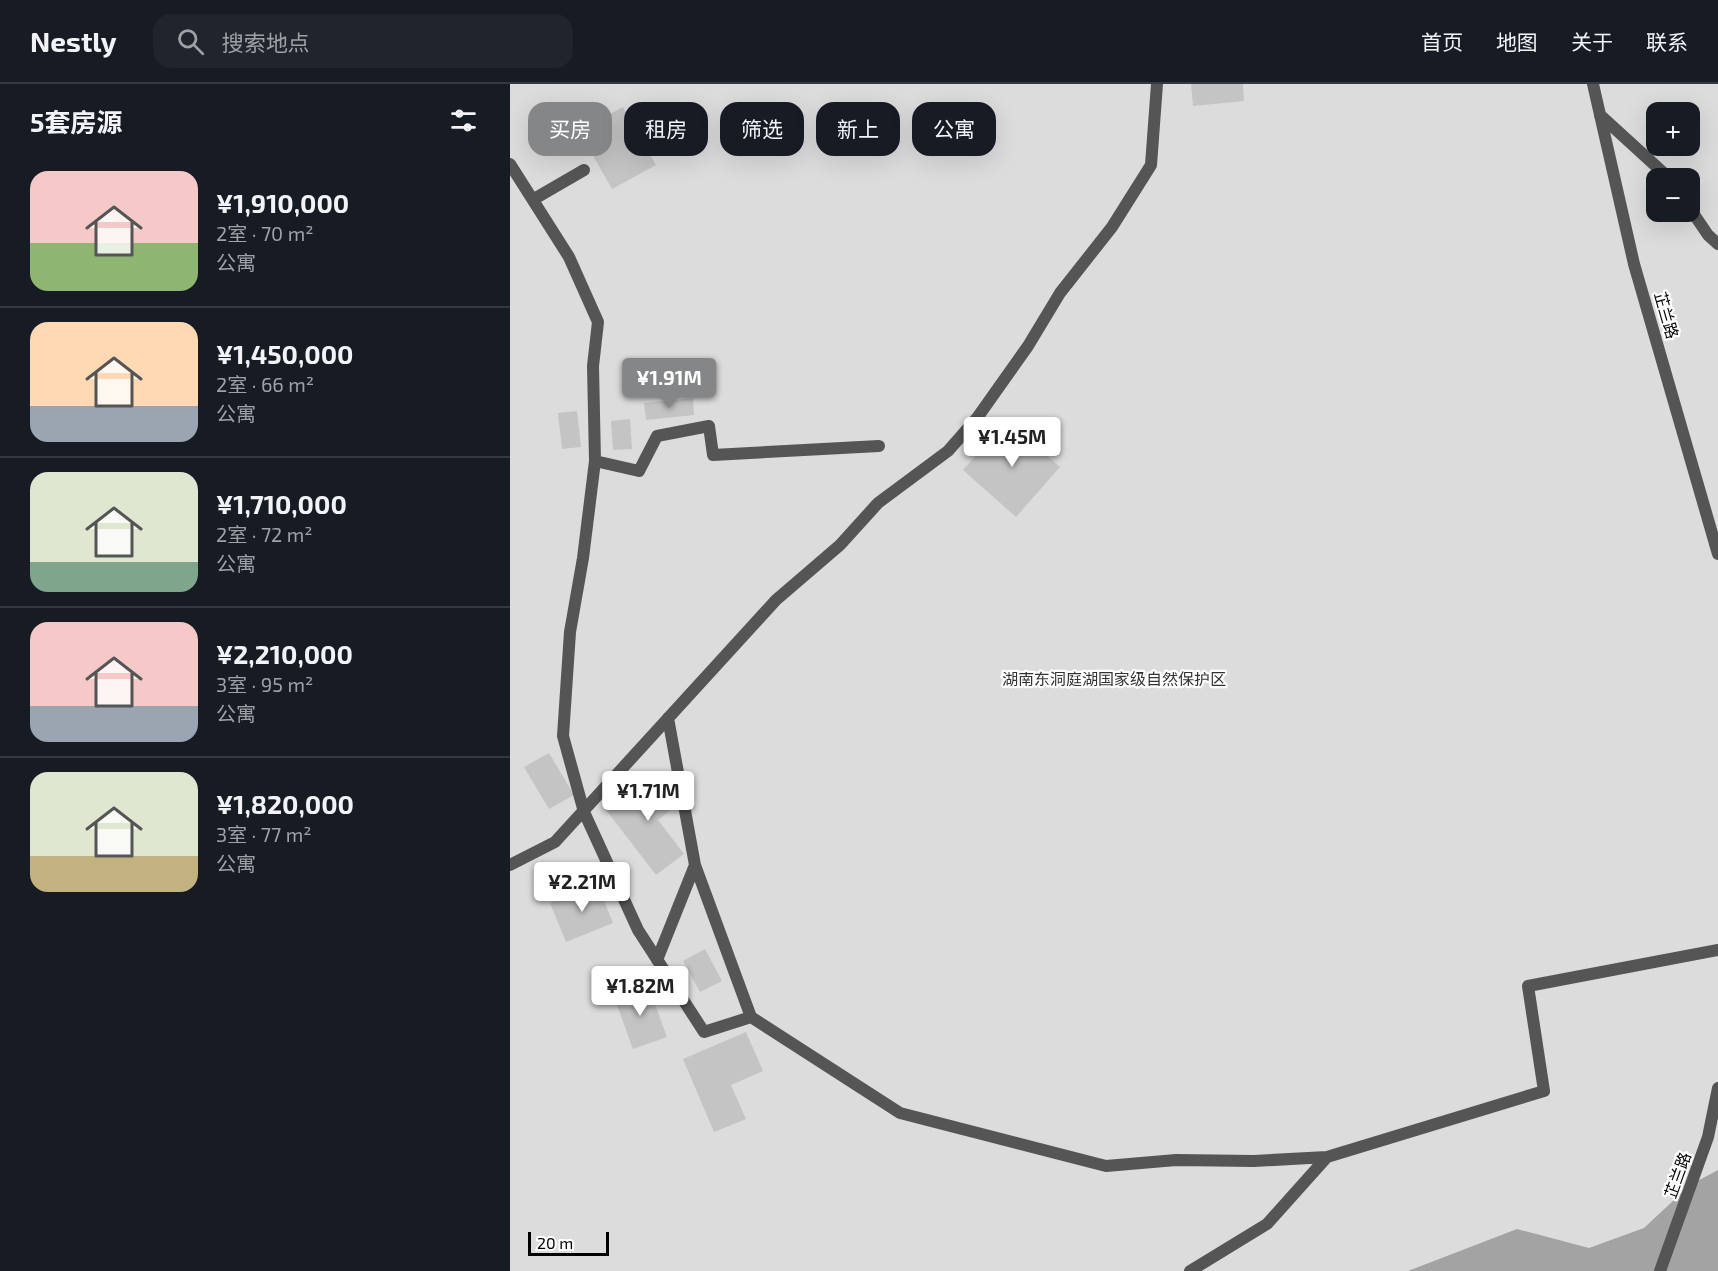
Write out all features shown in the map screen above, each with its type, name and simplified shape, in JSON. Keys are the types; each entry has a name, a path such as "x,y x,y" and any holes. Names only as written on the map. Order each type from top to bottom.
{"street":[{"path":"510,865 555,842 776,600 840,545 878,503 948,451 977,418 1028,346 1060,293 1112,226 1150,165 1157,84"},
{"name":"芷兰路","path":"1593,84 1634,264 1718,554"},
{"path":"1600,115 1658,168"},
{"path":"510,164 569,257 598,322 593,366 595,461 583,558 570,632 563,736 584,812 638,930 704,1032 751,1017"},
{"path":"534,199 584,170"},
{"path":"1699,222 1718,244"},
{"path":"595,461 639,471 657,436 709,426 713,455 879,446"},
{"path":"668,718 695,865 751,1017 900,1113 1106,1166 1176,1161 1254,1161 1327,1157 1544,1092 1528,986 1718,950"},
{"path":"657,960 695,865"},
{"name":"芷兰路","path":"1660,1271 1708,1137 1718,1088"},
{"path":"1190,1271 1267,1224 1327,1157"}],"green space":[{"name":"湖南东洞庭湖国家级自然保护区","path":"510,84 1718,84 1718,1271 510,1271"}],"shaded area":[{"path":"1718,1170 1718,1271 1408,1271 1517,1229 1589,1248 1644,1228 1690,1185"}],"building":[{"path":"1191,84 1243,84 1244,101 1193,106"},
{"path":"623,107 624,109 624,156 651,156 656,165 612,189 593,156 612,156 612,113"},
{"path":"693,398 694,415 646,420 644,403"},
{"path":"577,411 581,447 562,449 558,413"},
{"path":"630,419 632,449 613,450 611,421"},
{"path":"1007,420 1060,467 1016,517 963,470"},
{"path":"549,753 574,795 549,809 524,767"},
{"path":"655,772 679,803 658,820 684,854 656,875 606,810"},
{"path":"597,883 613,923 566,942 550,903"},
{"path":"705,949 722,981 700,992 683,961"},
{"path":"648,985 667,1037 633,1049 614,997"},
{"path":"746,1032 763,1071 731,1085 746,1119 714,1132 683,1059"}]}
